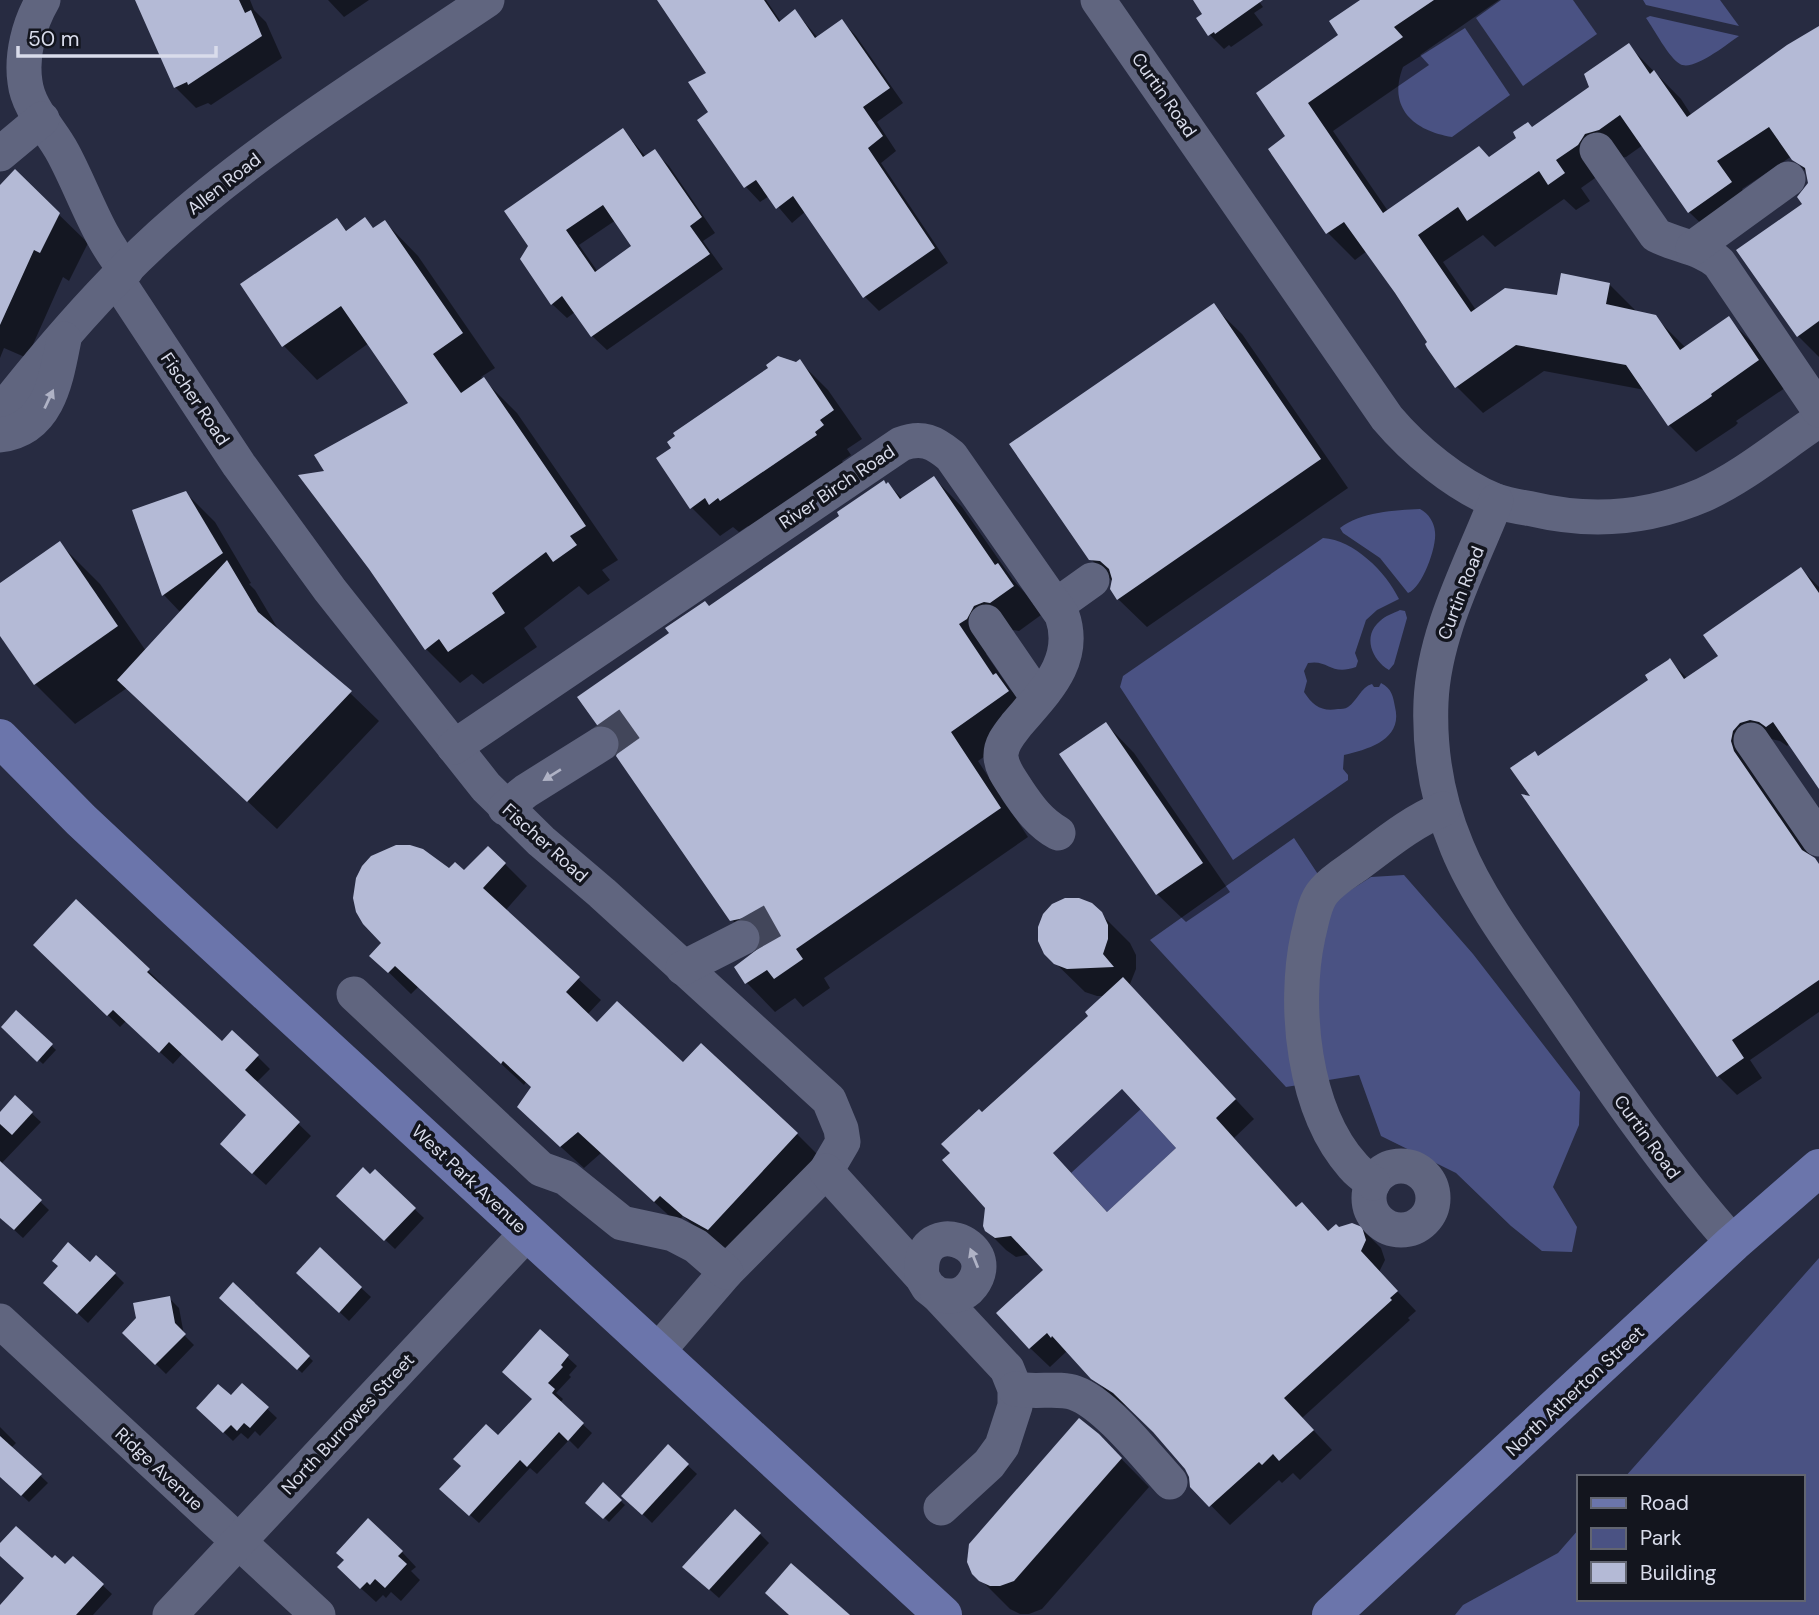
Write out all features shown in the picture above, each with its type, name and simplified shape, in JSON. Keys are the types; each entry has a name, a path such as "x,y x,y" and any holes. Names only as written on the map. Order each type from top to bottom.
{"main road":[{"name":"West Park Avenue","path":"0,738 138,873 943,1615"},
{"name":"North Atherton Street","path":"1331,1615 1733,1243 1819,1168"}],"street":[{"name":"Fischer Road","path":"43,0 28,39 24,64 25,84 31,102 68,162 121,275 240,466 330,590 505,808 829,1100 841,1129 843,1142 826,1171 726,1272 657,1352"},
{"name":"Allen Road","path":"0,413 121,275 183,216 260,155 486,0"},
{"name":"Curtin Road","path":"1102,2 1387,418 1409,444 1460,480 1496,501 1453,610 1435,672 1431,700 1431,735 1443,809 1469,873 1531,970 1666,1164 1733,1243"},
{"path":"0,154 42,119"},
{"path":"1496,501 1583,518 1615,518 1655,512 1705,494 1815,428 1719,263 1706,253 1656,235 1597,150"},
{"path":"1693,248 1787,179"},
{"path":"0,435 26,426 40,414 54,386 64,337"},
{"name":"River Birch Road","path":"454,747 901,444 925,440 938,445 951,456 1057,605 1066,626 1066,650 1055,677 1005,740 1001,750 1004,770 1038,818 1058,833"},
{"path":"1057,605 1092,580"},
{"path":"986,622 1038,698"},
{"path":"1751,740 1819,839"},
{"path":"505,808 601,744"},
{"path":"1373,1183 1353,1166 1336,1142 1315,1092 1302,1031 1301,992 1305,951 1313,916 1323,891 1415,822 1443,809"},
{"path":"683,968 742,938"},
{"path":"354,994 541,1170 566,1178 622,1223 673,1234 696,1246 726,1272"},
{"path":"826,1171 1007,1369 1015,1389 1015,1406 1002,1446 989,1464 940,1508"},
{"name":"North Burrowes Street","path":"170,1615 527,1233"},
{"name":"Ridge Avenue","path":"0,1321 318,1615"},
{"path":"1015,1389 1031,1392 1072,1392 1084,1397 1110,1417 1170,1482"}],"green space":[{"path":"1501,0 1573,0 1597,34 1523,86 1476,18"},
{"path":"1643,0 1720,0 1739,26 1646,5"},
{"path":"1650,16 1739,36 1701,61 1680,64 1667,50 1646,18"},
{"path":"1465,28 1510,95 1452,137 1426,129 1407,115 1401,106 1399,82 1403,67"},
{"path":"1420,509 1432,522 1435,539 1423,575 1408,593 1380,558 1343,533 1340,528 1368,515"},
{"path":"1323,538 1346,545 1368,559 1386,578 1399,599 1377,610 1366,620 1355,653 1358,661 1356,667 1340,670 1321,663 1308,663 1304,671 1307,681 1304,692 1318,707 1327,710 1343,709 1368,686 1372,684 1379,687 1381,683 1393,696 1396,718 1394,727 1389,735 1374,746 1344,755 1343,769 1348,780 1233,860 1120,687 1123,676"},
{"path":"1400,610 1405,611 1407,618 1394,664 1389,670 1374,654 1371,634 1382,619"},
{"path":"1294,838 1335,900 1371,877 1404,875 1473,954 1580,1092 1579,1125 1553,1187 1577,1227 1572,1252 1542,1251 1511,1226 1456,1173 1381,1136 1359,1075 1286,1087 1150,940"},
{"path":"1122,1089 1176,1148 1107,1212 1053,1153"},
{"path":"1819,1258 1819,1615 1455,1615 1463,1605 1558,1553 1577,1531 1577,1601 1805,1601 1805,1475 1627,1475"}],"building":[{"path":"135,0 239,0 245,13 251,10 262,36 188,85 187,82 174,88"},
{"path":"657,0 764,0 779,22 795,9 815,38 842,19 890,88 863,107 883,136 868,148 935,248 863,298 793,196 776,209 756,180 744,188 697,120 708,112 688,82 706,73"},
{"path":"1193,0 1263,0 1215,34 1214,32 1208,36 1196,18 1202,14"},
{"path":"1360,0 1434,0 1394,27 1403,37 1308,103 1383,213 1479,146 1489,157 1516,138 1513,132 1528,122 1532,127 1589,87 1584,74 1629,43 1650,74 1654,70 1687,117 1787,45 1819,26 1819,321 1797,337 1736,250 1802,204 1797,197 1808,183 1805,168 1792,160 1769,127 1717,161 1732,182 1688,213 1620,115 1599,130 1585,134 1578,145 1556,160 1565,173 1548,185 1539,171 1467,221 1458,207 1418,235 1471,312 1505,288 1557,295 1561,273 1610,283 1606,304 1656,315 1680,350 1729,316 1759,360 1668,426 1626,365 1516,345 1455,388 1427,348 1427,342 1395,293 1344,222 1326,234 1268,149 1285,136 1256,93 1338,35 1329,21"},
{"path":"623,128 643,157 655,149 702,217 690,226 710,254 591,337 562,296 551,305 520,259 528,246 504,211","holes":["603,205 631,246 595,272 566,230"]},
{"path":"15,169 60,213 40,253 34,250 0,325 0,185"},
{"path":"365,217 373,228 385,220 463,333 433,354 461,393 484,377 586,526 570,536 577,545 553,562 546,552 492,593 505,613 448,652 439,639 425,650 369,569 298,475 324,471 314,455 408,403 341,306 282,347 240,284 337,218 346,231"},
{"path":"1214,303 1321,459 1117,600 1110,589 1112,579 1109,569 1100,561 1089,560 1009,444"},
{"path":"778,356 796,362 800,359 834,410 820,420 824,425 815,432 817,435 720,501 718,498 709,505 705,498 690,509 656,458 671,448 667,442 675,436 673,433 768,368 766,365"},
{"path":"934,476 995,565 998,563 1014,586 990,603 974,606 967,619 959,624 993,675 996,673 1009,691 951,732 1001,808 796,949 803,959 774,979 767,970 745,984 734,967 759,948 762,938 760,928 744,918 730,921 616,756 621,744 618,733 610,726 597,725 577,697 669,633 665,628 705,601 709,606 839,516 837,512 884,480 900,499"},
{"path":"186,491 223,553 162,596 132,510"},
{"path":"60,541 118,626 34,685 0,636 0,583"},
{"path":"227,560 258,612 352,691 247,802 117,680"},
{"path":"1801,567 1819,593 1819,789 1773,722 1766,727 1750,720 1740,723 1733,731 1731,741 1734,751 1802,850 1819,864 1819,980 1732,1040 1744,1058 1717,1077 1521,794 1530,796 1510,768 1535,751 1538,756 1648,680 1645,675 1670,658 1684,679 1718,656 1703,635"},
{"path":"1106,722 1203,863 1156,895 1059,754"},
{"path":"396,845 423,849 449,868 455,862 464,870 488,846 506,863 483,888 580,977 566,992 597,1022 617,1001 683,1062 701,1043 798,1133 708,1230 683,1216 660,1196 654,1202 578,1132 560,1147 517,1107 531,1087 503,1061 501,1064 395,966 388,973 369,956 381,943 356,912 353,898 356,878 371,856"},
{"path":"1065,898 1079,898 1092,903 1102,912 1108,925 1108,939 1103,954 1114,967 1067,969 1054,964 1044,954 1038,941 1038,927 1043,914 1052,904"},
{"path":"76,899 150,969 147,972 222,1041 232,1030 259,1055 245,1070 300,1122 252,1174 220,1144 246,1115 169,1042 159,1053 113,1010 107,1016 33,945"},
{"path":"1123,977 1236,1099 1216,1118 1296,1207 1302,1202 1328,1231 1336,1224 1339,1227 1352,1223 1362,1227 1366,1240 1361,1251 1398,1291 1390,1298 1392,1300 1284,1398 1314,1430 1279,1461 1273,1454 1262,1465 1259,1462 1209,1507 1190,1487 1185,1469 1153,1432 1113,1393 1091,1379 1052,1336 1051,1338 1047,1333 1029,1349 996,1313 1043,1270 1011,1236 995,1238 985,1231 985,1208 942,1160 950,1153 941,1144 979,1109 982,1112 1088,1016 1085,1012","holes":["1122,1089 1176,1148 1107,1212 1053,1153"]},
{"path":"16,1010 53,1044 37,1062 1,1027"},
{"path":"15,1095 33,1112 12,1135 0,1124 0,1112"},
{"path":"0,1161 42,1200 14,1230 0,1218"},
{"path":"363,1167 370,1174 375,1169 416,1208 384,1241 336,1196"},
{"path":"68,1242 90,1262 96,1255 116,1273 77,1314 43,1283 58,1266 52,1261"},
{"path":"320,1247 362,1287 339,1313 296,1273"},
{"path":"233,1282 310,1356 297,1370 219,1298"},
{"path":"170,1296 175,1323 186,1334 155,1365 122,1333 136,1318 133,1303"},
{"path":"540,1329 569,1355 561,1365 563,1367 548,1383 555,1389 552,1393 584,1423 568,1441 559,1432 527,1467 520,1460 469,1516 439,1489 461,1466 453,1459 486,1424 498,1435 532,1399 502,1372"},
{"path":"242,1383 269,1407 250,1428 244,1423 237,1431 231,1425 223,1433 196,1408 218,1384 231,1395"},
{"path":"1079,1418 1122,1458 1014,1581 990,1586 979,1581 972,1574 967,1562 969,1544"},
{"path":"0,1436 42,1474 21,1496 0,1477"},
{"path":"668,1444 689,1464 642,1515 621,1496"},
{"path":"603,1482 622,1500 603,1519 585,1503"},
{"path":"735,1509 761,1533 709,1590 682,1567"},
{"path":"368,1518 403,1551 398,1556 407,1564 385,1588 375,1579 370,1585 367,1582 360,1589 337,1567 344,1560 336,1553"},
{"path":"16,1526 52,1558 55,1555 65,1564 73,1556 104,1584 76,1615 0,1615 0,1605 24,1578 0,1556 0,1543"},
{"path":"791,1563 850,1615 789,1615 765,1593"}],"tunnel":[{"path":"601,744 636,719"},
{"path":"742,938 774,920"}]}
